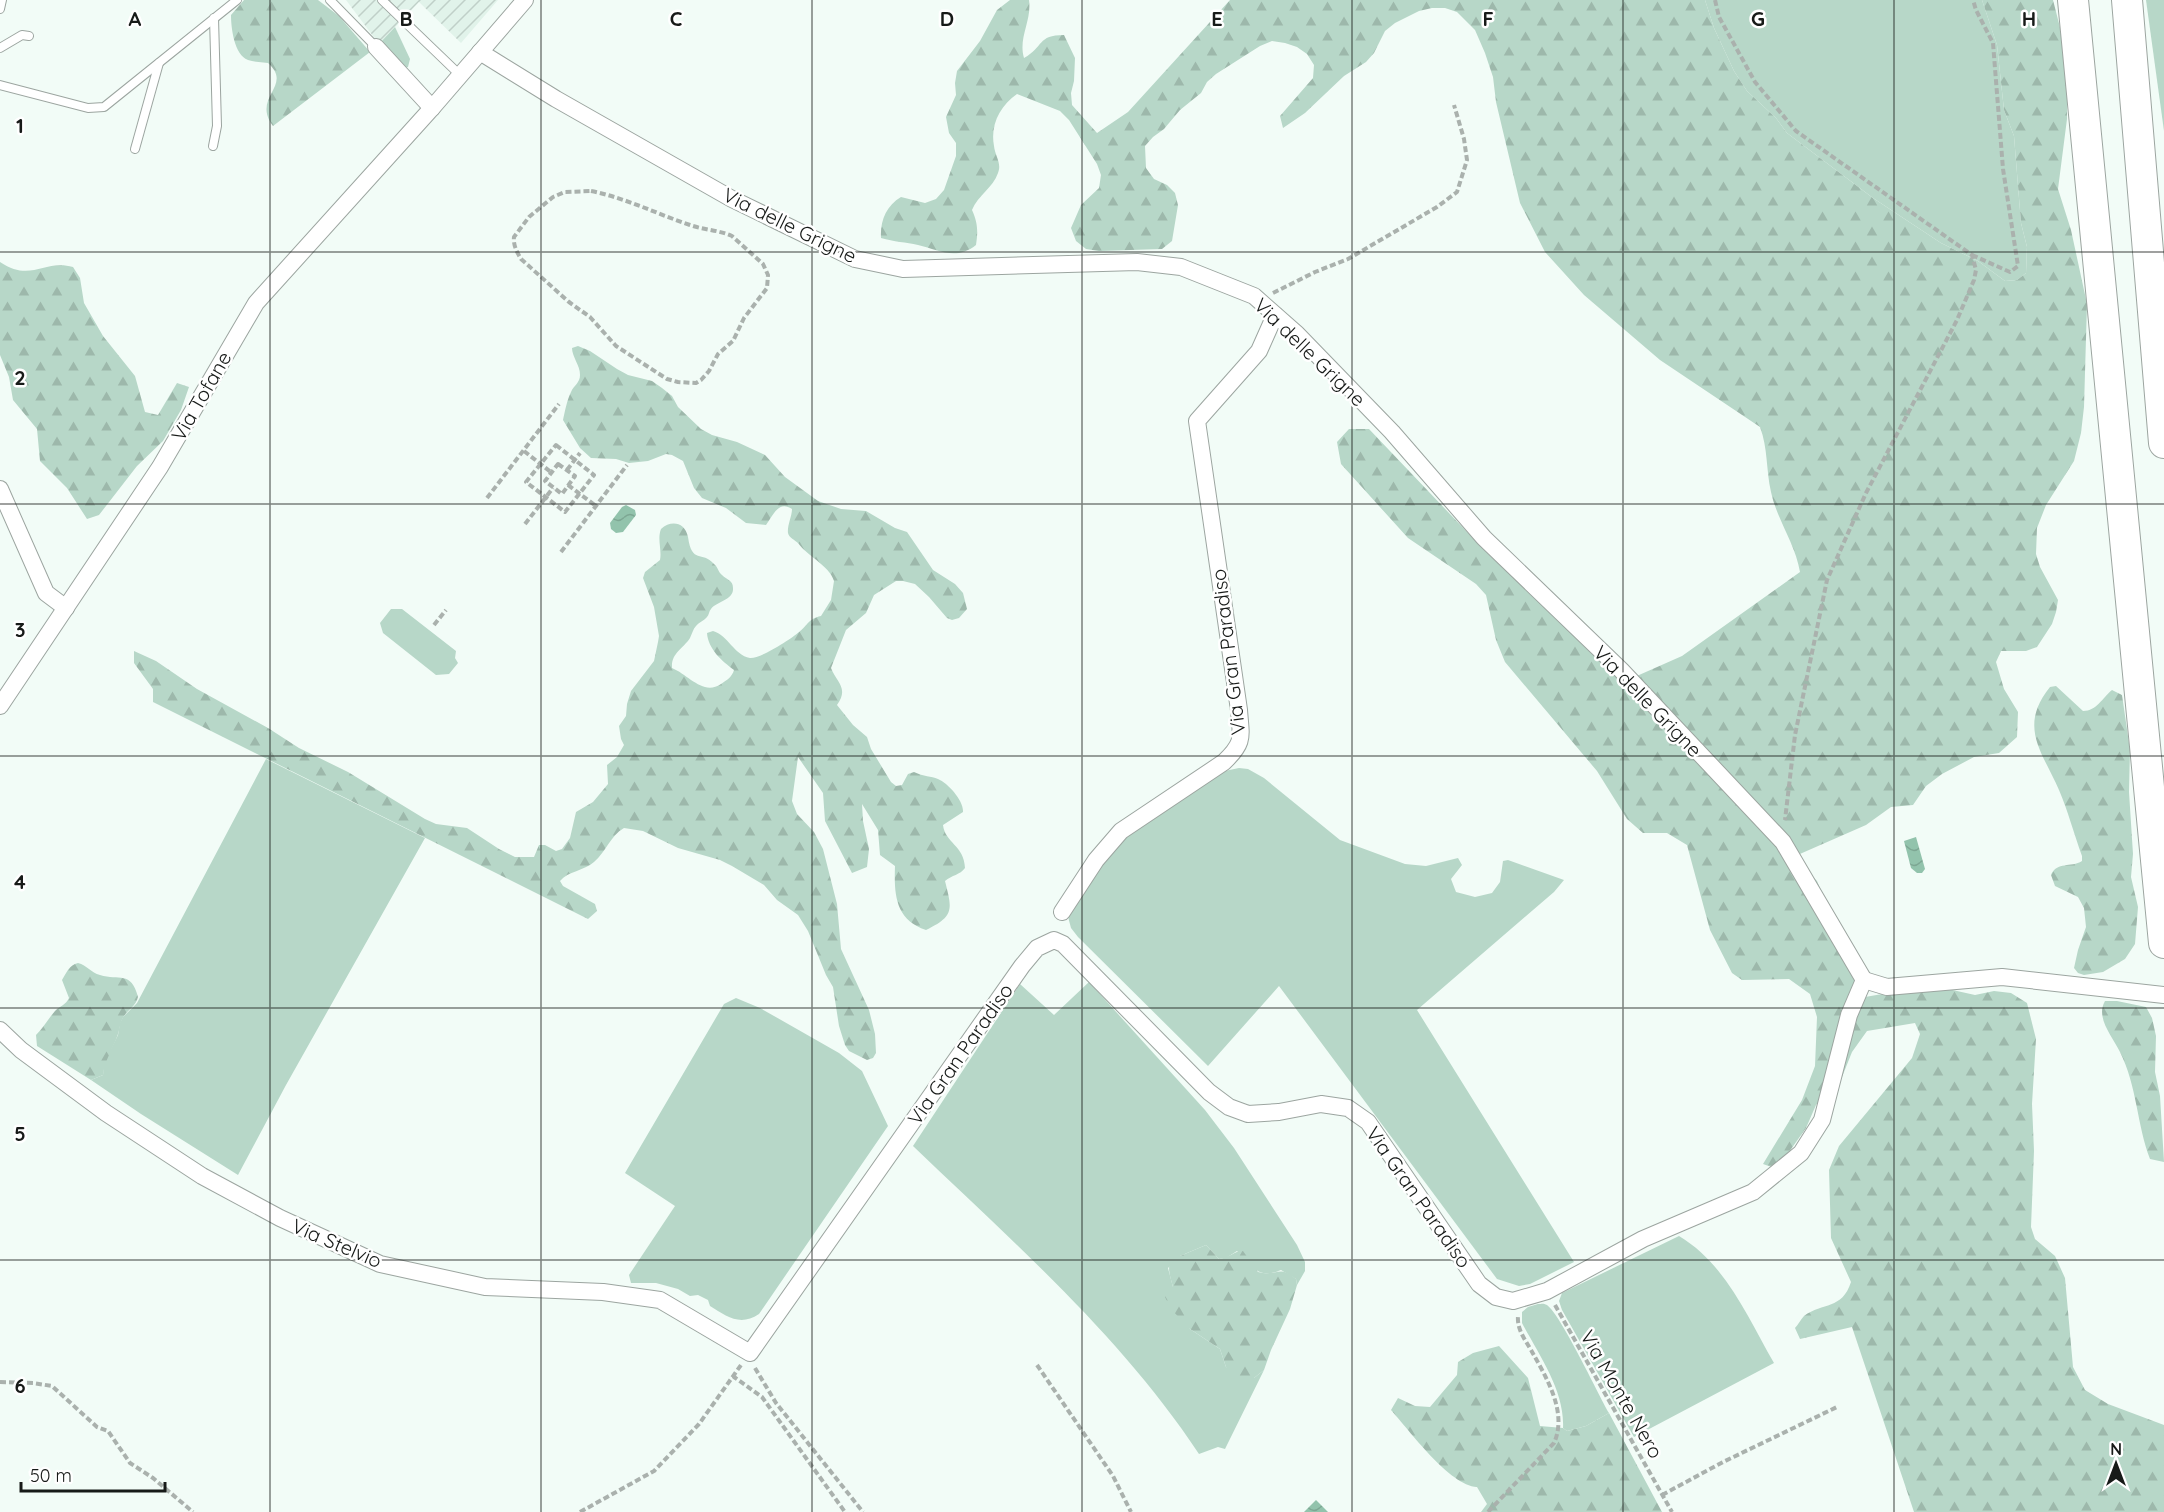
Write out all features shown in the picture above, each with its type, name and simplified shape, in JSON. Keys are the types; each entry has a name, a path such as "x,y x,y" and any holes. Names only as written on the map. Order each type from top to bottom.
{"highway":[{"path":"2073,0 2164,943"},
{"path":"2127,0 2164,443"}],"street":[{"name":"Via Tofane","path":"0,706 159,467 256,303 432,108 525,0"},
{"path":"376,47 432,108"},
{"name":"Via delle Grigne","path":"480,52 556,99 732,199 855,259 903,269 1137,262 1181,267 1254,296 1297,334 1392,432 1484,538 1621,670 1783,842 1864,980"},
{"name":"Via Gran Paradiso","path":"1062,912 1096,860 1121,831 1224,762 1238,748 1241,737 1239,710 1197,421 1259,351 1275,315"},
{"path":"0,489 46,593 66,608"},
{"name":"Via Gran Paradiso","path":"750,1353 1022,966 1036,948 1054,940 1063,944 1209,1092 1228,1107 1248,1114 1279,1112 1321,1104 1348,1108 1368,1122 1479,1284 1496,1297 1514,1300 1547,1291 1643,1239 1753,1192 1801,1153 1822,1120 1849,1015 1864,980"},
{"path":"1864,980 1887,987 2002,977 2164,995"},
{"name":"Via Stelvio","path":"0,1030 21,1050 106,1113 202,1176 280,1218 380,1264 485,1287 603,1292 660,1300 750,1353"}],"lane":[{"path":"0,9 2,0"},
{"path":"0,85 88,108 104,107 237,0"},
{"path":"330,0 376,47"},
{"path":"382,0 460,75"},
{"path":"213,146 217,126 214,18"},
{"path":"0,48 22,35 29,36"},
{"path":"135,149 159,63"}],"path":[{"path":"1715,0 1719,17 1755,82 1796,131 1972,255 2010,272 2018,266 2003,169 1993,43 1973,0"},
{"path":"1260,302 1286,285 1348,259 1437,207 1456,192 1467,160 1464,139 1454,105"},
{"path":"565,192 597,193 635,203 651,212 690,225 726,233 763,264 768,275 767,288 744,318 736,336 718,354 701,380 696,383 672,381 616,346 590,317 569,302 521,259 513,243 514,237 543,204 558,194 565,192"},
{"path":"1783,842 1795,735 1827,580 1866,493 1957,320 1974,280 1976,270 1972,255"},
{"path":"487,498 559,404"},
{"path":"556,445 575,459 594,474 565,512 526,482 556,445"},
{"path":"524,450 552,473"},
{"path":"567,470 579,453"},
{"path":"558,464 575,476 562,494 545,481 552,473 558,464"},
{"path":"561,552 627,465"},
{"path":"568,485 596,506"},
{"path":"525,524 553,488"},
{"path":"434,625 446,609"},
{"name":"Via Monte Nero","path":"1547,1291 1672,1512"},
{"path":"1488,1512 1554,1443 1557,1435 1559,1420 1554,1397 1517,1326 1520,1299"},
{"path":"580,1512 654,1471 699,1424 750,1353"},
{"path":"750,1353 734,1377 762,1397 845,1512"},
{"path":"750,1353 753,1366 776,1402 862,1512"},
{"path":"1036,1365 1113,1476 1131,1512"},
{"path":"0,1383 33,1383 52,1386 97,1427 108,1431 130,1463 153,1478 193,1512"},
{"path":"1662,1495 1723,1462 1837,1407"}],"shaded area":[{"path":"346,0 498,0 461,43 419,2 379,44"}],"green space":[{"path":"244,0 318,0 339,16 370,52 273,126 267,107 277,78 275,71 268,63 250,61 243,57 234,40 231,15"},
{"path":"1010,0 1029,0 1029,15 1023,43 1024,58 1045,39 1064,35 1075,58 1072,105 1097,133 1128,112 1230,0 1705,0 1714,28 1734,71 1747,91 1776,118 1787,133 1873,198 1941,243 1978,261 2005,281 2017,280 2026,273 2027,247 2021,223 2014,136 2004,110 1997,45 1982,0 2053,0 2067,55 2067,119 2058,189 2071,230 2087,304 2081,433 2074,461 2046,505 2037,528 2036,554 2040,567 2058,600 2056,612 2052,624 2037,647 2026,651 2001,651 1996,662 2004,689 2018,712 2017,737 1999,753 1974,757 1942,774 1926,786 1913,805 1891,807 1866,825 1793,857 1817,881 1865,997 1894,992 1948,989 1975,995 1994,991 2011,993 2027,1003 2036,1039 2032,1104 2034,1151 2031,1227 2035,1239 2055,1256 2065,1278 2073,1367 2085,1390 2108,1404 2164,1425 2164,1512 1914,1512 1852,1327 1800,1339 1795,1328 1804,1316 1843,1297 1851,1282 1831,1238 1829,1170 1839,1146 1912,1058 1920,1034 1915,1023 1867,1031 1852,1052 1842,1077 1816,1105 1806,1128 1777,1169 1763,1164 1802,1100 1815,1066 1817,1017 1810,994 1789,979 1742,980 1732,973 1710,930 1687,845 1667,833 1643,833 1627,819 1597,771 1505,662 1496,640 1486,595 1476,584 1408,538 1341,464 1337,442 1349,429 1369,429 1489,555 1585,642 1630,679 1682,656 1800,572 1769,484 1760,427 1660,360 1584,295 1545,252 1520,203 1496,102 1493,77 1475,30 1457,12 1445,8 1419,11 1395,23 1385,31 1374,53 1366,62 1344,76 1305,113 1283,128 1280,116 1313,78 1314,65 1307,54 1297,47 1272,41 1216,74 1207,82 1201,93 1180,110 1145,146 1146,168 1154,179 1167,185 1175,193 1178,205 1172,241 1162,249 1099,251 1086,249 1076,241 1071,228 1081,205 1099,188 1101,175 1097,164 1069,120 1060,111 1017,94 1001,110 995,123 993,138 999,169 993,183 972,210 977,228 976,245 969,250 947,253 881,238 885,214 901,197 925,203 936,199 944,190 956,156 956,143 949,133 946,117 956,95 957,71 980,41 997,10"},
{"path":"1705,0 1982,0 1997,45 2004,110 2014,136 2021,223 2027,247 2026,273 2017,280 2005,281 1978,261 1941,243 1873,198 1787,133 1776,118 1747,91 1734,71 1714,28"},
{"path":"2146,0 2164,0 2164,131"},
{"path":"395,27 410,59 408,67 404,68 379,44"},
{"path":"0,262 20,271 63,265 73,267 80,278 84,303 103,336 135,376 145,412 158,415 177,383 189,387 181,410 163,441 137,466 99,515 87,519 67,488 40,461 37,429 13,400 9,377 0,355"},
{"path":"578,346 628,375 652,381 672,396 678,407 701,429 765,455 785,477 818,501 841,509 866,511 895,528 907,532 933,570 955,584 963,593 967,609 959,618 952,620 947,618 915,584 896,581 874,595 866,613 846,630 831,668 842,690 837,705 853,725 867,737 871,749 891,782 896,786 902,785 908,774 914,772 935,778 951,788 961,803 963,812 943,825 947,836 961,854 965,868 945,881 950,905 947,916 926,930 916,926 902,913 896,896 895,866 880,855 878,830 862,804 869,849 867,867 852,873 825,821 823,793 798,757 792,801 797,814 814,832 823,849 837,904 841,949 869,1010 875,1034 876,1053 873,1058 867,1060 849,1051 845,1045 839,1026 833,987 808,931 798,915 777,900 764,885 732,866 720,860 678,848 643,831 624,828 615,835 594,862 567,875 560,881 563,886 595,904 597,911 588,919 153,702 153,689 134,663 134,651 156,661 197,689 299,748 348,772 436,824 467,828 515,857 534,857 539,845 545,845 556,851 562,849 570,838 576,812 593,802 608,784 607,765 617,757 624,745 619,726 626,716 631,691 654,661 659,636 654,607 643,578 645,572 660,560 661,529 669,524 677,524 684,528 692,551 710,560 733,585 731,595 714,606 707,617 695,627 672,663 672,668 708,688 721,684 731,676 734,670 720,659 710,644 707,633 713,631 723,636 744,656 750,658 761,655 789,639 821,616 831,600 834,581 828,570 789,535 788,527 792,509 783,506 779,508 766,525 746,523 726,508 702,498 694,488 683,461 672,455 666,454 648,461 629,463 616,459 591,458 580,448 563,420 572,390 580,378 580,371 572,348"},
{"path":"391,609 402,609 456,651 455,658 458,663 449,674 436,675 383,633 380,623"},
{"path":"2056,686 2083,711 2092,709 2112,690 2122,695 2130,750 2129,792 2133,854 2131,877 2138,907 2135,944 2125,959 2103,972 2084,975 2078,973 2074,968 2086,927 2084,908 2078,897 2055,886 2051,875 2061,866 2082,861 2082,856 2062,798 2040,751 2034,727 2041,701 2050,687"},
{"path":"266,759 425,838 238,1175 91,1080 103,1075 104,1063 118,1035 123,1017 137,1003"},
{"path":"1239,768 1248,769 1264,778 1340,840 1405,864 1426,866 1458,858 1462,865 1451,879 1456,892 1475,897 1492,893 1500,882 1503,861 1508,860 1564,880 1554,892 1417,1010 1574,1262 1530,1284 1519,1286 1497,1279 1279,986 1208,1066 1071,928 1067,913 1124,832 1220,772"},
{"path":"78,963 97,974 128,980 132,983 138,997 122,1020 103,1075 91,1080 37,1046 36,1035 69,998 62,980 70,967"},
{"path":"1089,982 1205,1110 1234,1148 1297,1245 1305,1262 1305,1271 1297,1285 1296,1279 1281,1270 1267,1273 1256,1270 1237,1251 1226,1258 1219,1259 1206,1245 1180,1256 1168,1268 1190,1329 1220,1349 1226,1367 1254,1378 1264,1370 1225,1449 1218,1447 1199,1454 1169,1411 1136,1370 1065,1292 913,1146 1020,984 1054,1015"},
{"path":"736,998 760,1008 839,1053 862,1071 888,1126 759,1314 746,1320 733,1319 710,1306 708,1300 698,1295 690,1296 678,1289 656,1283 631,1283 629,1275 675,1206 625,1173 724,1004"},
{"path":"2105,1001 2146,1007 2152,1018 2156,1036 2155,1072 2160,1096 2164,1162 2150,1159 2126,1065 2102,1014"},
{"path":"1679,1236 1710,1261 1723,1277 1745,1310 1774,1363 1634,1437 1559,1301 1562,1293"},
{"path":"1206,1245 1219,1259 1243,1251 1258,1272 1285,1272 1296,1279 1297,1285 1290,1309 1264,1370 1254,1378 1235,1378 1226,1367 1220,1349 1190,1329 1171,1309 1165,1297 1173,1287 1169,1270 1172,1259"},
{"path":"1538,1304 1547,1305 1561,1323 1609,1413 1586,1426 1567,1431 1563,1428 1560,1400 1550,1374 1522,1323 1522,1312"},
{"path":"1499,1346 1528,1378 1540,1426 1563,1428 1567,1431 1586,1426 1609,1413 1662,1512 1481,1512 1487,1504 1477,1487 1466,1484 1443,1467 1391,1410 1398,1398 1415,1406 1430,1407 1457,1375 1458,1362 1473,1353"}],"water":[{"path":"626,505 635,510 636,515 623,532 616,533 611,529 610,523"},
{"path":"1916,837 1925,869 1922,873 1917,873 1911,868 1904,841"},
{"path":"1316,1500 1328,1512 1304,1512"}]}
